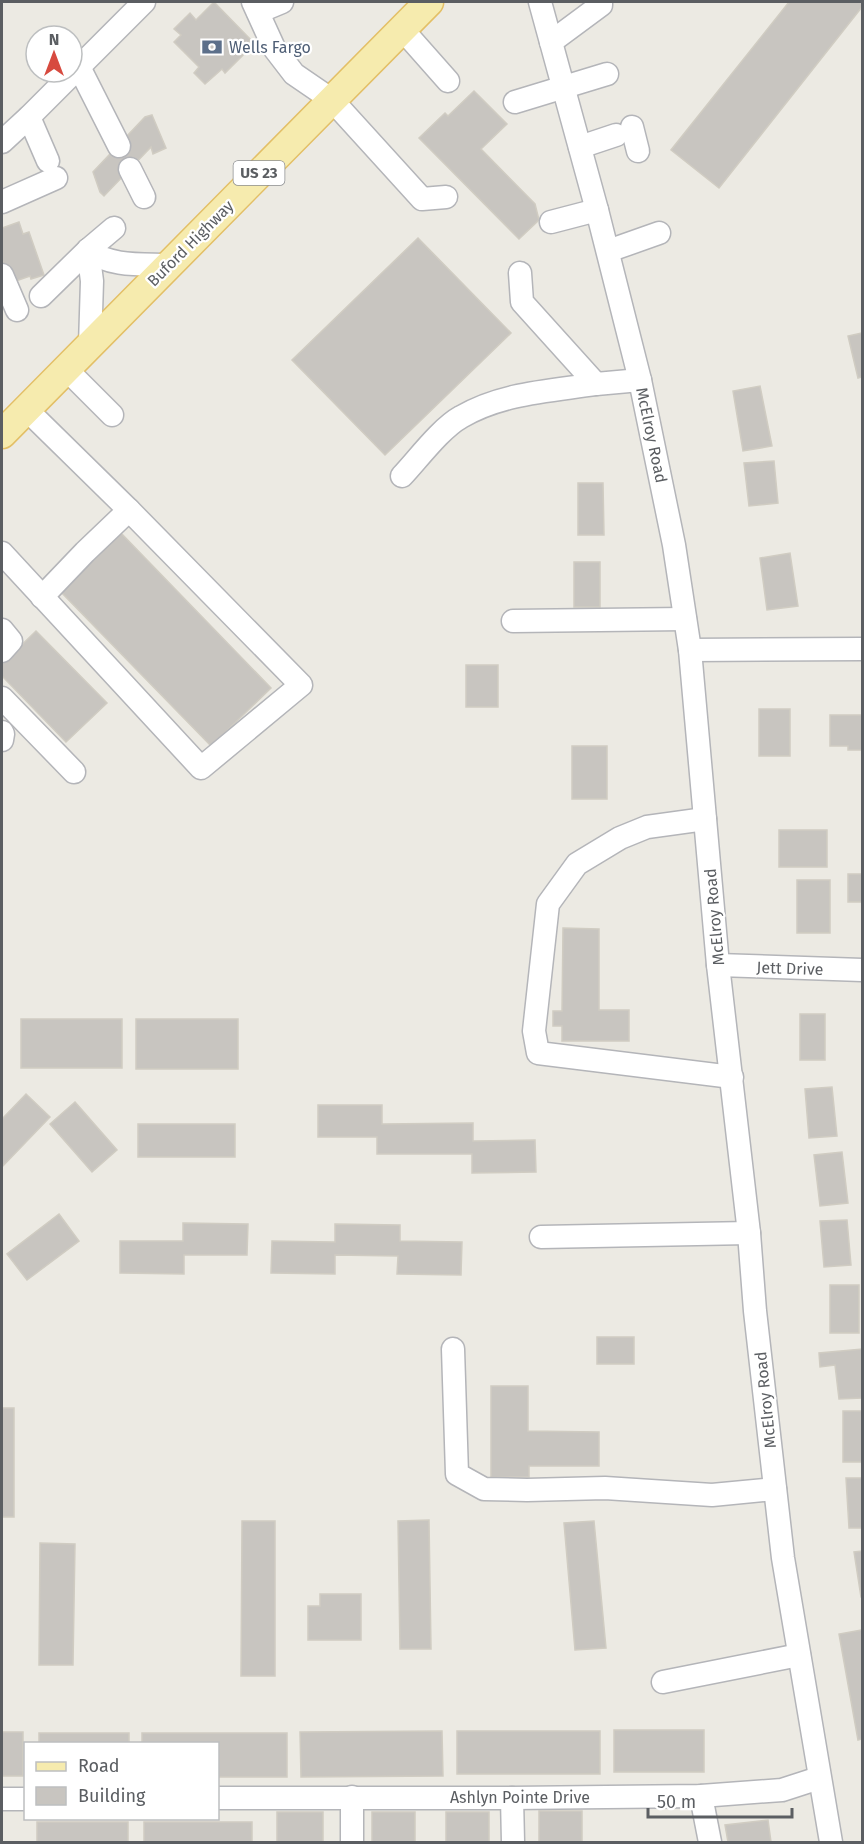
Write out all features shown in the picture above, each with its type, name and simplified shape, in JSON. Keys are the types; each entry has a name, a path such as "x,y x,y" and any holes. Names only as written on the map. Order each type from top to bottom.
{"main road":[{"name":"Buford Highway","path":"2,434 429,2"}],"street":[{"path":"84,60 144,2"},
{"path":"282,2 256,7 274,48 294,74 332,100 376,163 423,199 446,196"},
{"name":"McElroy Road","path":"540,2 608,251 640,380 674,545 690,650 718,965 783,1558 831,1842"},
{"path":"551,42 601,2"},
{"path":"402,29 448,81"},
{"path":"515,102 607,74"},
{"path":"84,78 118,146"},
{"path":"2,142 61,84"},
{"path":"2,202 52,170 29,117"},
{"path":"580,147 624,131 638,151"},
{"path":"130,169 144,197"},
{"path":"551,222 597,210"},
{"path":"41,296 114,228"},
{"path":"608,251 659,233"},
{"path":"88,250 96,256 113,261 169,265"},
{"path":"88,250 92,281 90,345"},
{"path":"520,273 522,302 596,384"},
{"path":"2,274 17,310"},
{"path":"66,369 112,415"},
{"path":"402,476 459,417 486,405 515,395 640,380"},
{"path":"2,553 201,768 301,685 129,510 26,410"},
{"path":"42,597 129,510"},
{"path":"513,621 685,619"},
{"path":"2,630 12,641 2,651"},
{"path":"690,650 862,649"},
{"path":"2,698 74,772"},
{"path":"2,732 2,740"},
{"path":"705,819 647,827 620,838 577,864 548,904 534,1031 538,1053 732,1077"},
{"name":"Jett Drive","path":"718,965 862,970"},
{"path":"541,1237 749,1233"},
{"path":"453,1349 457,1474 484,1489 605,1488 712,1495 775,1489"},
{"path":"663,1682 799,1655"},
{"name":"Ashlyn Pointe Drive","path":"219,1798 701,1796 782,1790 819,1778"},
{"path":"701,1796 710,1842"},
{"path":"352,1797 352,1842"},
{"path":"512,1798 513,1842"},
{"path":"2,1799 24,1799"}],"building":[{"name":"Wells Fargo","path":"214,2 251,40 239,52 243,55 225,73 222,69 205,84 194,73 199,67 174,42 181,35 174,29 190,13 196,20"},
{"path":"789,2 862,2 862,7 719,188 671,150"},
{"path":"474,91 507,124 481,149 535,204 539,220 519,239 419,138 445,113 448,116"},
{"path":"152,115 166,148 153,154 151,147 104,196 100,192 93,172 145,117"},
{"path":"19,222 23,234 29,232 44,275 31,279 30,276 10,283 2,259 2,228"},
{"path":"418,238 511,333 385,455 292,360"},
{"path":"862,333 862,377 858,378 848,336"},
{"path":"760,386 772,446 743,451 733,391"},
{"path":"774,461 778,503 749,506 744,463"},
{"path":"578,483 603,483 604,535 578,535"},
{"path":"119,531 271,688 211,746 58,589"},
{"path":"790,553 798,606 767,610 760,558"},
{"path":"574,562 600,562 600,607 574,607"},
{"path":"36,631 107,703 66,742 2,676 2,664"},
{"path":"466,665 498,665 498,707 466,707"},
{"path":"759,709 790,709 790,756 759,756"},
{"path":"830,715 862,715 862,750 848,750 848,746 830,746"},
{"path":"572,746 607,746 607,799 572,799"},
{"path":"779,830 827,830 827,867 779,867"},
{"path":"848,874 862,874 862,902 848,902"},
{"path":"797,880 830,880 830,933 797,933"},
{"path":"563,928 599,929 599,1010 629,1010 629,1041 562,1041 562,1026 553,1026 553,1011 562,1011"},
{"path":"800,1014 825,1014 825,1060 800,1060"},
{"path":"21,1019 122,1019 122,1068 21,1068"},
{"path":"136,1019 238,1019 238,1069 136,1069"},
{"path":"832,1087 837,1136 809,1138 805,1089"},
{"path":"26,1094 50,1117 2,1167 2,1119"},
{"path":"75,1102 117,1150 92,1172 50,1124"},
{"path":"318,1105 382,1105 382,1124 473,1123 473,1141 535,1140 536,1172 472,1173 472,1154 377,1154 377,1137 318,1137"},
{"path":"138,1124 235,1124 235,1157 138,1157"},
{"path":"842,1152 848,1203 820,1206 814,1155"},
{"path":"59,1214 79,1241 27,1280 7,1254"},
{"path":"847,1220 851,1265 824,1267 820,1221"},
{"path":"183,1223 248,1224 247,1255 184,1255 184,1274 120,1273 120,1241 183,1241"},
{"path":"335,1224 400,1225 400,1241 462,1242 461,1275 397,1274 398,1256 335,1255 335,1274 271,1273 272,1241 335,1242"},
{"path":"830,1285 859,1285 859,1333 830,1333"},
{"path":"597,1337 634,1337 634,1364 597,1364"},
{"path":"862,1349 862,1398 839,1399 835,1365 820,1367 819,1353"},
{"path":"491,1386 528,1386 528,1431 599,1432 599,1466 529,1466 529,1477 491,1477"},
{"path":"2,1408 14,1408 14,1517 2,1517"},
{"path":"843,1411 862,1411 862,1462 843,1462"},
{"path":"846,1478 862,1478 862,1528 849,1528"},
{"path":"429,1520 431,1649 400,1649 398,1521"},
{"path":"242,1521 275,1521 275,1676 241,1676"},
{"path":"594,1521 606,1648 575,1650 564,1523"},
{"path":"40,1543 75,1544 73,1665 39,1665"},
{"path":"862,1551 862,1597 861,1597 854,1552"},
{"path":"320,1594 361,1594 361,1640 308,1640 308,1606 320,1606"},
{"path":"862,1630 862,1739 858,1740 839,1634"},
{"path":"614,1730 704,1730 704,1772 614,1772"},
{"path":"442,1731 443,1776 301,1777 300,1732"},
{"path":"457,1731 600,1731 600,1774 457,1774"},
{"path":"2,1732 23,1732 23,1776 2,1776"},
{"path":"39,1733 129,1733 129,1742 39,1742"},
{"path":"142,1733 287,1733 287,1777 219,1777 219,1742 142,1742"},
{"path":"539,1811 582,1811 582,1842 539,1842"},
{"path":"277,1812 323,1812 323,1842 277,1842"},
{"path":"372,1812 415,1812 415,1842 372,1842"},
{"path":"446,1812 489,1812 489,1842 446,1842"},
{"path":"768,1820 771,1842 728,1842 725,1825"},
{"path":"37,1822 128,1822 128,1842 37,1842"},
{"path":"144,1822 252,1822 252,1842 144,1842"}],"place":[{"name":"Wells Fargo","path":"212,47"}]}
